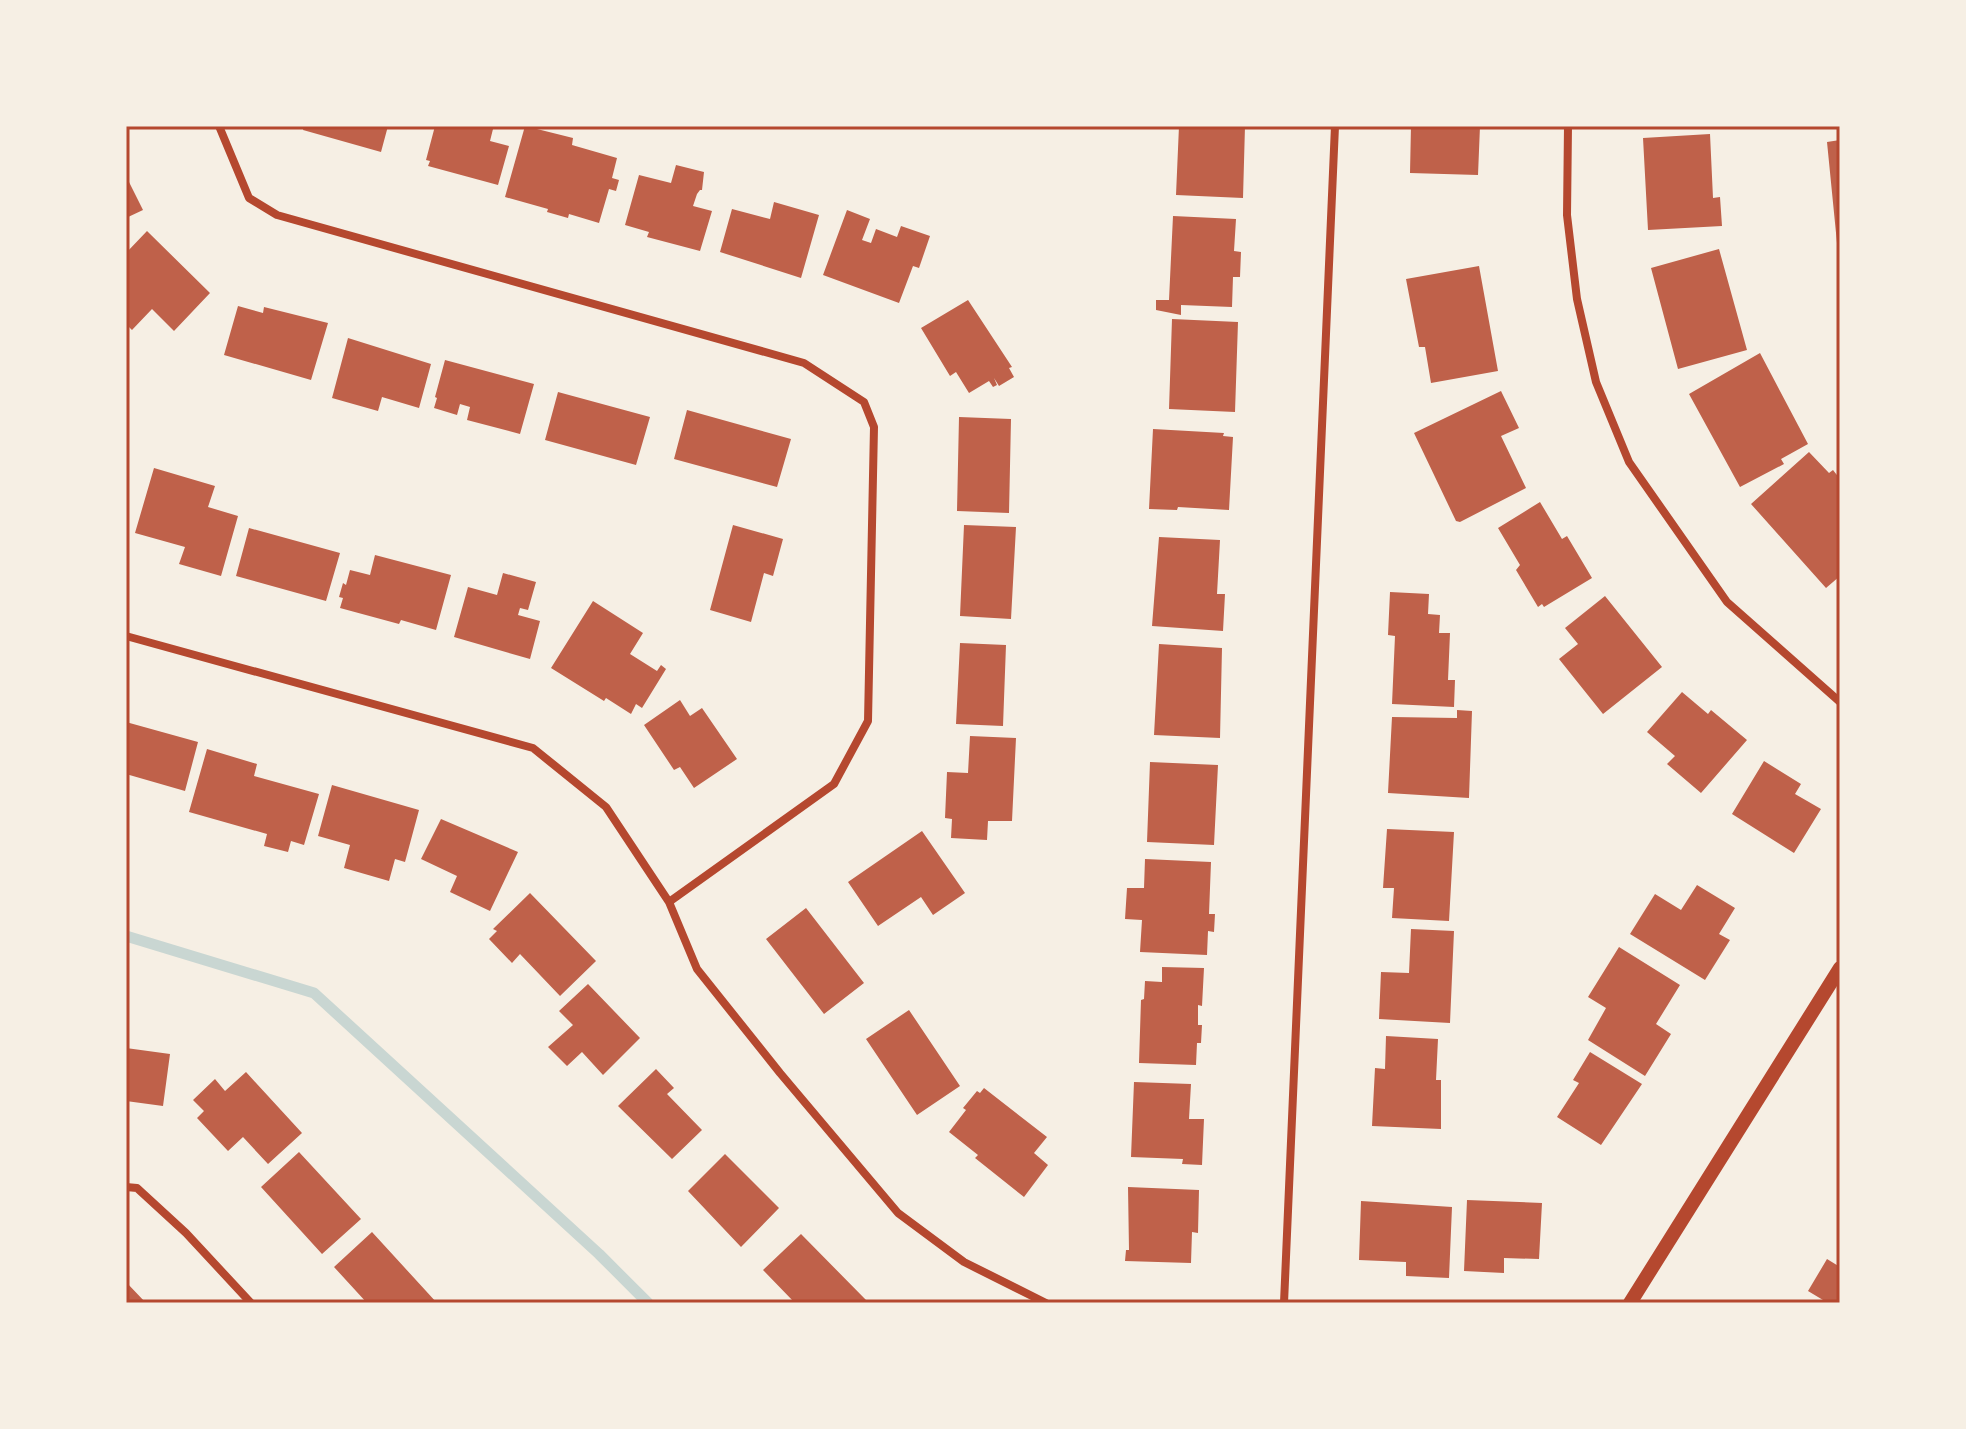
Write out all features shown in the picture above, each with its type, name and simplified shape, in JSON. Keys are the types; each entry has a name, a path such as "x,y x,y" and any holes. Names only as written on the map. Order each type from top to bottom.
{"street":[{"path":"219,126 249,198 277,215 804,363 864,402 874,427 868,721 834,784 669,902"},
{"path":"1284,1303 1335,126"},
{"path":"1568,126 1567,215 1577,299 1596,382 1629,462 1727,602 1840,702"},
{"path":"126,636 533,748 606,807 669,902 697,969 898,1213 964,1262 1046,1303"},
{"path":"1630,1303 1840,968"},
{"path":"126,1187 137,1188 186,1233 251,1303"}],"building":[{"path":"304,126 388,126 381,152 303,130"},
{"path":"435,126 484,126 493,129 490,141 509,146 498,185 428,166 430,161 426,160"},
{"path":"525,126 573,138 572,145 617,158 612,178 619,180 616,191 609,189 599,223 569,214 568,218 505,197"},
{"path":"1179,126 1245,126 1243,198 1176,195"},
{"path":"1411,126 1480,126 1478,175 1410,173"},
{"path":"1710,134 1713,198 1720,197 1722,226 1648,230 1643,138"},
{"path":"1840,140 1840,242 1837,243 1827,142"},
{"path":"676,165 704,172 702,190 693,206 712,211 700,251 647,237 649,232 625,225 639,175 671,183"},
{"path":"126,176 143,210 126,218"},
{"path":"774,202 819,215 801,278 720,252 732,209 770,219"},
{"path":"847,210 870,219 862,240 871,243 876,229 897,237 901,226 930,236 919,268 913,266 899,303 823,275"},
{"path":"1173,216 1236,219 1234,251 1241,252 1240,277 1233,277 1232,307 1181,305 1181,315 1156,310 1156,300 1169,300"},
{"path":"147,231 210,293 174,331 152,309 132,330 126,324 126,253"},
{"path":"1719,249 1747,350 1678,369 1651,268"},
{"path":"1479,266 1498,371 1431,383 1425,347 1419,347 1406,279"},
{"path":"968,300 1012,367 1009,368 1014,377 999,386 994,378 997,385 993,387 989,381 969,393 956,372 950,376 921,328"},
{"path":"238,306 263,313 264,307 328,323 311,380 224,355"},
{"path":"1172,319 1238,322 1235,412 1169,409"},
{"path":"348,338 431,364 419,408 382,397 378,411 332,398"},
{"path":"1760,353 1808,444 1781,459 1784,464 1740,487 1689,394"},
{"path":"445,360 534,384 520,434 467,420 470,407 460,404 457,415 434,408"},
{"path":"1501,391 1519,428 1501,436 1526,488 1460,522 1456,521 1414,433"},
{"path":"558,392 650,417 636,465 545,440"},
{"path":"687,410 791,439 777,487 674,459"},
{"path":"959,417 1011,419 1009,513 957,511"},
{"path":"1153,429 1224,433 1223,436 1233,437 1229,510 1149,509"},
{"path":"1809,452 1829,473 1833,470 1840,479 1840,576 1826,588 1751,504"},
{"path":"154,468 215,486 208,507 238,516 221,576 179,564 185,547 135,533"},
{"path":"1540,502 1562,539 1567,536 1592,578 1544,607 1542,604 1538,607 1516,570 1520,565 1498,528"},
{"path":"733,525 783,539 773,576 764,573 751,622 710,610"},
{"path":"964,525 1016,527 1011,619 960,616"},
{"path":"249,528 340,553 326,601 236,576"},
{"path":"1159,537 1220,540 1217,594 1225,594 1223,631 1152,626"},
{"path":"375,555 451,575 436,630 401,620 399,624 340,608 343,598 339,597 350,570 370,575"},
{"path":"503,573 536,582 528,610 520,608 518,615 540,621 530,659 454,637 468,587 497,595"},
{"path":"1390,592 1429,594 1428,614 1440,615 1439,633 1450,633 1448,680 1455,680 1454,707 1392,704 1395,636 1388,635"},
{"path":"1605,596 1662,667 1603,714 1559,659 1578,644 1565,628"},
{"path":"593,601 643,633 630,654 657,671 661,665 666,669 642,708 636,704 631,714 551,668"},
{"path":"960,643 1006,645 1003,726 956,724"},
{"path":"1159,644 1222,648 1220,738 1154,735"},
{"path":"1682,692 1708,714 1711,710 1747,740 1701,793 1667,764 1675,756 1647,732"},
{"path":"680,700 690,716 702,708 737,759 694,788 680,767 674,770 644,725"},
{"path":"1457,710 1472,711 1469,798 1388,793 1392,717 1457,718"},
{"path":"126,722 198,742 185,791 126,774"},
{"path":"970,736 1016,738 1012,821 988,821 987,840 951,838 952,819 945,818 947,772 968,773"},
{"path":"207,749 257,764 254,776 319,794 304,845 291,841 288,852 264,846 267,834 189,812"},
{"path":"1764,761 1801,784 1795,794 1821,809 1794,853 1732,814"},
{"path":"1150,762 1218,765 1214,845 1147,842"},
{"path":"332,785 419,810 405,862 395,859 389,881 344,868 350,845 318,836"},
{"path":"441,819 518,852 490,911 450,892 457,876 421,859"},
{"path":"1387,829 1454,832 1449,921 1392,918 1394,888 1383,888"},
{"path":"922,831 965,893 933,915 921,897 878,926 848,882"},
{"path":"1145,859 1211,862 1209,914 1215,914 1214,932 1208,931 1207,955 1140,952 1142,920 1125,919 1127,888 1144,888"},
{"path":"1697,885 1735,908 1719,934 1730,940 1705,980 1630,934 1655,894 1681,910"},
{"path":"530,893 596,961 560,996 520,954 512,963 489,939 497,931 493,929"},
{"path":"806,908 864,983 824,1014 766,939"},
{"path":"1411,929 1454,931 1450,1023 1379,1019 1381,972 1409,973"},
{"path":"1619,947 1680,985 1656,1024 1671,1034 1645,1076 1588,1040 1606,1008 1588,997"},
{"path":"1162,967 1204,968 1202,1006 1198,1005 1198,1025 1202,1025 1201,1043 1197,1043 1196,1065 1139,1063 1141,1000 1144,999 1145,981 1162,982"},
{"path":"588,984 640,1038 603,1075 582,1052 567,1066 548,1047 573,1025 559,1011"},
{"path":"909,1010 960,1086 917,1115 866,1039"},
{"path":"1386,1036 1438,1039 1436,1080 1441,1080 1441,1129 1372,1126 1375,1068 1385,1069"},
{"path":"126,1048 170,1054 163,1106 126,1101"},
{"path":"1590,1052 1642,1084 1601,1145 1557,1117 1579,1083 1573,1080"},
{"path":"656,1069 674,1088 667,1094 702,1130 672,1159 618,1106"},
{"path":"246,1072 302,1133 268,1164 243,1137 228,1151 197,1118 204,1111 193,1100 215,1079 225,1091"},
{"path":"1134,1082 1191,1084 1189,1119 1204,1119 1202,1165 1182,1164 1183,1159 1131,1157"},
{"path":"984,1088 1047,1137 1034,1153 1048,1165 1024,1197 975,1158 978,1155 949,1132 966,1110 963,1108 977,1091 980,1093"},
{"path":"299,1152 361,1219 322,1254 261,1187"},
{"path":"725,1154 779,1208 741,1247 688,1191"},
{"path":"1128,1187 1199,1190 1198,1233 1192,1232 1191,1263 1125,1261 1126,1250 1129,1250"},
{"path":"1467,1200 1542,1203 1539,1259 1504,1258 1504,1273 1464,1271"},
{"path":"1361,1201 1452,1207 1449,1278 1406,1276 1406,1262 1359,1260"},
{"path":"372,1232 437,1303 367,1303 334,1267"},
{"path":"801,1234 867,1301 865,1303 795,1303 763,1270"},
{"path":"1827,1259 1840,1267 1840,1303 1828,1303 1808,1291"},
{"path":"126,1282 146,1303 126,1303"}],"waterway":[{"path":"126,936 314,993 599,1254 648,1303"}]}
